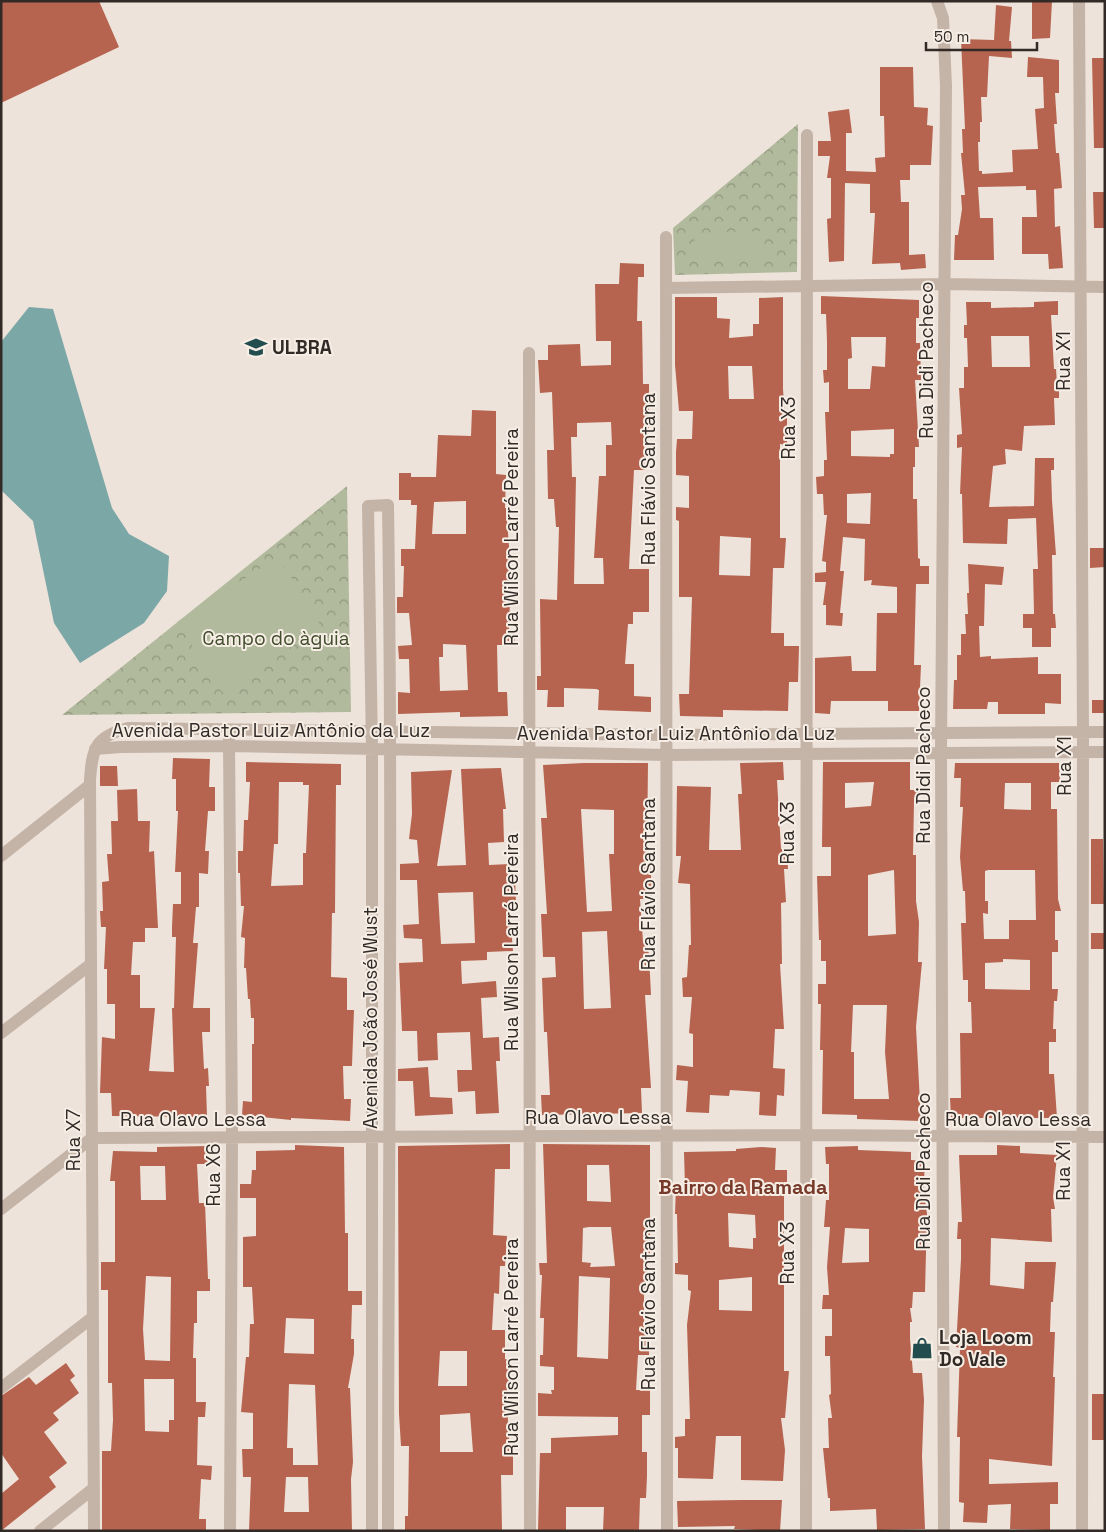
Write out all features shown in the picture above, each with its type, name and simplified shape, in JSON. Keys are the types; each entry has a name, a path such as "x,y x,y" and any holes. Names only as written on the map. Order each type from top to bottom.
{"street":[{"name":"Rua Didi Pacheco","path":"937,1 943,18 946,86 941,752 944,1531"},
{"name":"Rua X1","path":"1079,1 1083,733 1082,1531"},
{"name":"Rua X3","path":"806,1531 807,135"},
{"name":"Rua Flávio Santana","path":"666,237 667,1531"},
{"path":"666,288 946,284 1105,287"},
{"name":"Rua Wilson Larré Pereira","path":"529,353 530,1531"},
{"name":"Avenida João José Wust","path":"372,1531 372,732 368,506 388,505 391,748 388,1137 388,1531"},
{"name":"Avenida Pastor Luiz Antônio da Luz","path":"95,749 109,733 128,728 667,735 1105,732"},
{"name":"Rua X6","path":"229,728 232,1137 230,1531"},
{"name":"Avenida Pastor Luiz Antônio da Luz","path":"95,749 230,746 667,755 1105,752"},
{"name":"Rua X7","path":"94,1531 90,785 95,749"},
{"path":"1,856 90,785"},
{"path":"1,1034 91,964"},
{"name":"Rua Olavo Lessa","path":"92,1138 806,1135 941,1138 1105,1137"},
{"path":"1,1209 92,1138"},
{"path":"1,1388 93,1316"},
{"path":"40,1531 94,1488"}],"green space":[{"path":"798,124 797,272 675,275 673,228"},
{"path":"761,231 762,260 695,262 694,233"},
{"name":"Campo do àguia","path":"347,486 351,712 62,715"},
{"path":"278,557 321,626 222,692 177,622"}],"water":[{"path":"29,307 53,309 112,508 129,534 169,556 167,591 144,623 80,663 54,623 33,521 1,490 1,342"}],"building":[{"path":"1,1 99,1 119,47 1,103"},
{"path":"1032,1 1052,1 1050,38 1032,39"},
{"path":"996,5 1012,7 1009,41 1011,41 1012,58 989,56 987,97 981,97 982,122 980,122 980,142 978,142 979,171 982,171 982,174 1013,172 1012,150 1038,149 1035,109 1044,108 1043,77 1027,77 1028,57 1059,60 1059,93 1055,93 1057,124 1054,124 1056,153 1059,153 1062,188 1054,189 1055,227 1060,226 1063,268 1049,269 1048,254 1022,254 1022,217 1037,217 1036,190 1026,190 1026,186 978,187 980,218 993,218 994,260 954,260 955,235 958,235 962,209 961,195 965,195 961,153 963,153 962,129 965,129 961,39 994,40"},
{"path":"1092,58 1105,58 1105,148 1094,148"},
{"path":"880,67 913,67 914,107 928,108 927,125 933,126 931,165 910,165 910,180 900,180 901,202 909,202 909,255 925,254 926,268 901,270 900,263 872,264 875,213 870,213 870,184 845,183 844,261 829,262 827,219 831,218 831,178 827,178 830,156 818,156 818,141 831,141 828,112 849,109 852,133 846,133 846,171 876,172 875,158 885,157 884,116 880,116"},
{"path":"1093,192 1105,192 1105,228 1094,228"},
{"path":"620,263 644,264 644,277 638,277 637,321 642,321 643,384 649,384 649,433 644,433 645,470 634,470 629,569 649,569 649,612 633,612 633,624 628,624 625,664 634,664 634,696 651,697 651,712 598,710 599,690 596,689 564,688 564,707 547,707 548,690 537,690 537,676 541,676 540,599 557,600 559,527 556,527 554,499 548,499 547,450 554,450 552,392 540,393 538,360 548,360 548,345 580,344 581,366 611,365 611,341 596,341 595,284 619,284","holes":["611,422 612,445 606,445 606,476 599,476 594,558 603,558 604,584 574,584 576,477 572,477 571,437 577,437 577,423"]},
{"path":"821,296 919,300 919,318 916,318 916,343 920,343 921,380 915,380 919,447 915,447 913,499 917,499 918,558 920,559 920,566 929,566 929,584 916,584 914,665 921,665 919,711 888,711 888,701 831,701 830,714 815,713 815,658 851,656 852,671 876,671 877,613 897,613 897,587 871,585 872,580 864,581 865,539 843,537 840,571 844,571 840,613 843,613 842,626 826,625 826,605 823,605 826,582 815,582 815,573 826,572 826,562 822,561 827,515 824,515 823,494 817,494 816,477 824,476 824,460 827,460 825,412 829,412 829,382 824,383 823,370 827,370 826,314 821,314","holes":["851,337 886,337 885,367 872,366 870,389 848,389 848,359 852,358","894,429 894,454 890,454 890,457 851,456 851,431","871,493 870,524 847,523 847,494"]},
{"path":"675,297 717,297 717,318 730,319 729,338 753,336 753,324 759,324 759,298 783,297 783,389 785,418 787,418 787,445 780,444 780,538 786,538 784,568 773,568 771,633 784,633 784,646 799,646 798,682 789,682 788,711 723,710 723,717 680,716 679,694 689,694 692,597 679,597 679,521 676,520 676,507 689,508 689,476 676,475 676,452 677,439 692,439 693,411 679,411 675,365","holes":["728,366 752,366 754,399 729,399","720,536 751,538 750,576 719,575"]},
{"path":"1058,301 1058,315 1051,315 1054,369 1056,369 1057,385 1059,385 1059,398 1054,398 1055,425 1024,426 1022,451 1005,449 1006,464 993,466 989,507 1034,506 1035,458 1054,458 1054,470 1051,470 1056,555 1052,555 1053,614 1055,614 1056,628 1051,628 1051,647 1032,647 1032,628 1023,628 1023,614 1034,614 1033,569 1038,569 1036,518 1008,519 1007,544 963,543 962,494 960,494 962,447 957,448 957,435 962,434 959,388 964,388 964,367 968,367 967,338 964,338 964,325 967,325 966,302 991,302 991,308 1034,307 1034,302","holes":["991,336 1029,336 1030,367 992,367"]},
{"path":"472,410 496,411 496,474 506,475 505,508 511,571 509,629 515,629 515,645 497,645 498,692 507,692 508,716 460,717 460,712 398,714 398,692 410,693 409,659 399,659 398,646 412,645 409,613 397,613 397,597 403,597 404,566 401,566 401,549 415,549 417,505 411,505 411,500 399,500 399,473 411,473 411,477 436,477 438,435 471,436","holes":["466,501 466,534 432,534 434,502","443,644 466,645 468,690 440,691 439,657 443,657"]},
{"path":"1090,548 1105,548 1105,567 1090,568"},
{"path":"968,564 1004,567 1002,585 985,584 984,626 979,626 980,657 991,656 991,659 1038,657 1038,674 1061,674 1061,704 1045,703 1045,714 998,714 998,702 988,702 987,709 953,709 954,680 957,680 957,655 961,655 961,634 966,634 965,614 968,614 967,593 969,593"},
{"path":"1092,700 1105,700 1105,713 1092,713"},
{"path":"173,758 210,759 209,787 215,787 215,811 208,811 205,851 209,851 208,874 199,873 199,907 196,907 193,943 198,943 193,1008 210,1008 210,1032 202,1032 204,1069 208,1068 209,1086 206,1086 207,1117 112,1116 111,1093 100,1093 102,1037 115,1039 115,1004 107,1004 107,969 104,969 106,927 101,927 100,911 103,911 102,882 109,881 107,854 112,854 111,821 118,821 117,790 137,789 138,821 150,821 149,852 154,851 158,928 145,928 145,942 133,942 131,975 140,975 140,1008 155,1008 149,1071 174,1072 172,1008 174,1008 176,937 172,937 172,927 173,904 181,904 181,872 175,872 178,811 176,811 176,779 172,779"},
{"path":"246,762 341,764 341,785 336,785 335,913 332,913 331,977 347,978 347,1010 354,1010 352,1066 343,1066 344,1099 351,1099 350,1121 291,1118 291,1120 242,1115 243,1101 252,1102 252,1044 254,1044 254,1018 251,1018 246,968 244,968 245,938 241,937 244,906 241,906 240,873 238,873 238,851 243,851 244,820 248,820 250,782 246,782","holes":["279,782 303,782 303,785 309,785 306,853 303,853 303,885 271,886 274,844 278,844"]},
{"path":"783,762 784,780 777,780 781,849 787,849 788,869 784,869 786,902 781,903 782,964 780,964 784,1029 775,1029 773,1068 785,1069 784,1096 777,1095 776,1116 759,1115 760,1092 730,1090 729,1096 710,1095 709,1113 686,1112 688,1081 676,1080 677,1065 693,1067 693,1034 689,1033 692,997 683,997 682,978 687,977 689,945 691,945 690,884 678,883 681,856 676,856 677,786 711,787 709,850 741,850 738,794 742,794 740,763"},
{"path":"823,762 910,762 910,790 919,790 919,802 914,802 913,855 916,855 916,901 919,922 918,962 922,962 916,1027 921,1121 857,1119 857,1115 822,1114 823,1050 820,1050 821,1004 818,1004 818,984 826,984 826,961 821,961 817,876 831,876 831,847 822,847","holes":["874,782 871,806 845,808 845,783","894,870 896,934 868,936 868,875","853,1005 887,1005 885,1052 889,1099 854,1099 854,1052 851,1052"]},
{"path":"648,763 647,852 650,852 652,899 640,899 643,942 648,941 650,975 651,995 645,995 651,1088 641,1088 642,1113 542,1115 541,1095 550,1095 547,1032 544,1032 542,978 556,977 555,957 543,957 541,914 547,914 541,818 547,818 543,765","holes":["581,809 614,810 614,854 609,854 612,911 587,912","607,931 611,1008 584,1009 582,932"]},
{"path":"955,763 1059,763 1060,782 1051,782 1051,809 1057,809 1058,899 1061,911 1055,911 1055,940 1058,940 1058,952 1052,952 1052,989 1058,989 1057,1001 1054,1001 1053,1029 1056,1029 1056,1042 1049,1042 1049,1074 1054,1074 1057,1118 951,1118 950,1098 961,1098 960,1033 972,1033 971,1002 968,1002 968,980 963,980 961,923 966,923 965,891 963,891 960,857 963,807 960,807 961,778 954,778","holes":["1005,783 1031,783 1031,810 1004,809","1035,870 1036,920 1009,920 1009,939 984,939 983,913 988,914 988,901 985,901 985,871","1003,959 1030,960 1030,990 985,989 985,963 1003,962"]},
{"path":"100,766 117,766 118,786 100,786"},
{"path":"501,768 506,809 503,809 504,842 488,843 489,865 510,864 510,879 515,879 516,903 509,903 513,951 487,952 487,960 461,961 462,984 496,981 497,997 481,998 483,1038 499,1037 500,1061 496,1061 499,1113 476,1114 475,1091 458,1092 457,1070 472,1070 470,1032 437,1033 438,1060 418,1061 417,1031 402,1031 399,963 423,962 422,939 404,938 403,925 419,924 417,880 400,880 400,864 419,863 417,840 409,839 412,814 411,772 452,770 437,866 466,865 461,769","holes":["473,892 475,943 441,944 438,893"]},
{"path":"1091,839 1103,839 1104,904 1091,904"},
{"path":"1091,933 1105,933 1105,949 1091,949"},
{"path":"428,1067 430,1097 452,1098 453,1114 415,1116 413,1081 398,1081 398,1069"},
{"path":"510,1144 510,1169 495,1169 493,1235 507,1236 505,1266 500,1266 499,1294 494,1293 492,1330 505,1330 505,1359 509,1360 509,1384 507,1384 508,1423 510,1452 513,1452 513,1475 501,1475 502,1531 405,1531 405,1516 408,1516 409,1446 401,1446 399,1414 398,1146","holes":["440,1351 467,1351 467,1386 438,1386","470,1413 473,1452 440,1452 440,1415"]},
{"path":"543,1144 650,1145 650,1259 647,1259 648,1289 644,1289 644,1327 649,1327 649,1355 638,1355 636,1390 650,1390 650,1415 642,1415 642,1452 647,1452 647,1476 646,1498 640,1498 639,1531 603,1531 604,1507 566,1507 566,1531 538,1531 540,1453 551,1453 551,1438 618,1435 618,1417 538,1416 538,1393 552,1394 551,1390 554,1390 554,1367 540,1366 540,1355 543,1355 544,1318 540,1318 542,1275 540,1275 539,1263 547,1263","holes":["587,1165 609,1165 611,1202 587,1201","611,1227 615,1266 590,1267 591,1263 582,1262 583,1228","579,1276 610,1278 608,1359 577,1357"]},
{"path":"295,1145 344,1147 345,1233 348,1233 348,1291 362,1291 362,1305 352,1305 351,1339 354,1339 354,1354 348,1388 350,1388 353,1462 351,1479 352,1531 249,1531 251,1477 243,1477 242,1449 253,1449 253,1413 241,1412 246,1357 249,1357 250,1324 254,1324 252,1287 243,1287 243,1237 256,1236 256,1198 240,1198 240,1184 251,1184 252,1170 256,1170 256,1151 295,1150","holes":["286,1318 314,1319 314,1354 284,1353","289,1384 315,1385 318,1465 293,1465 293,1448 287,1448","286,1477 308,1477 309,1512 284,1512"]},
{"path":"997,1145 1020,1146 1020,1153 1057,1155 1053,1197 1055,1209 1051,1209 1052,1242 991,1238 990,1285 1024,1289 1025,1262 1056,1262 1053,1302 1051,1302 1050,1332 1055,1332 1052,1466 989,1459 989,1484 1058,1482 1058,1504 1050,1504 1050,1530 1010,1529 1011,1504 988,1505 987,1523 963,1522 964,1503 959,1502 960,1437 957,1437 960,1348 956,1347 961,1239 957,1239 958,1222 962,1222 959,1155 997,1155"},
{"path":"208,1146 208,1164 197,1164 199,1203 205,1203 210,1291 197,1291 197,1323 194,1323 193,1358 196,1358 196,1402 206,1402 205,1417 198,1417 197,1465 212,1466 211,1480 201,1479 199,1519 206,1519 206,1531 102,1531 102,1451 111,1451 113,1420 112,1383 108,1383 108,1290 101,1290 101,1262 115,1262 115,1181 110,1181 113,1151 157,1152 157,1147","holes":["140,1166 165,1166 166,1200 141,1200","146,1276 171,1277 170,1361 145,1360 143,1329","144,1379 174,1379 174,1420 169,1420 169,1432 145,1431"]},
{"path":"858,1146 858,1150 911,1152 911,1160 925,1161 923,1200 925,1199 927,1214 925,1292 913,1292 912,1308 910,1308 912,1322 910,1322 910,1339 913,1373 922,1373 924,1400 922,1456 925,1529 877,1530 876,1509 830,1511 823,1448 829,1448 828,1418 832,1418 829,1395 831,1394 830,1356 825,1356 825,1336 832,1336 832,1309 822,1309 823,1295 829,1295 827,1267 830,1227 824,1227 826,1200 829,1200 829,1164 826,1164 825,1147","holes":["845,1228 869,1229 869,1262 842,1263"]},
{"path":"776,1148 775,1170 787,1170 787,1182 784,1182 784,1371 789,1371 785,1418 781,1418 785,1450 783,1481 741,1480 741,1436 716,1436 713,1479 678,1478 678,1448 675,1448 675,1437 685,1436 685,1419 690,1419 687,1325 691,1291 688,1290 688,1275 675,1274 675,1263 678,1263 677,1214 675,1214 676,1186 685,1186 684,1152 736,1151 736,1149","holes":["728,1213 755,1215 756,1238 753,1238 753,1249 729,1247","752,1277 752,1311 719,1310 719,1280"]},
{"path":"66,1363 75,1376 70,1380 79,1393 53,1413 59,1420 44,1432 67,1463 49,1477 56,1487 1,1531 1,1494 19,1479 1,1453 1,1396 29,1377 36,1385"},
{"path":"1092,1394 1105,1394 1105,1440 1092,1440"},
{"path":"782,1500 780,1531 734,1529 735,1526 678,1527 677,1501"}],"place":[{"name":"ULBRA","path":"256,347"},
{"name":"Loja Loom Do Vale","path":"922,1348"}],"district":[{"name":"Bairro da Ramada","path":"743,1187"}]}
